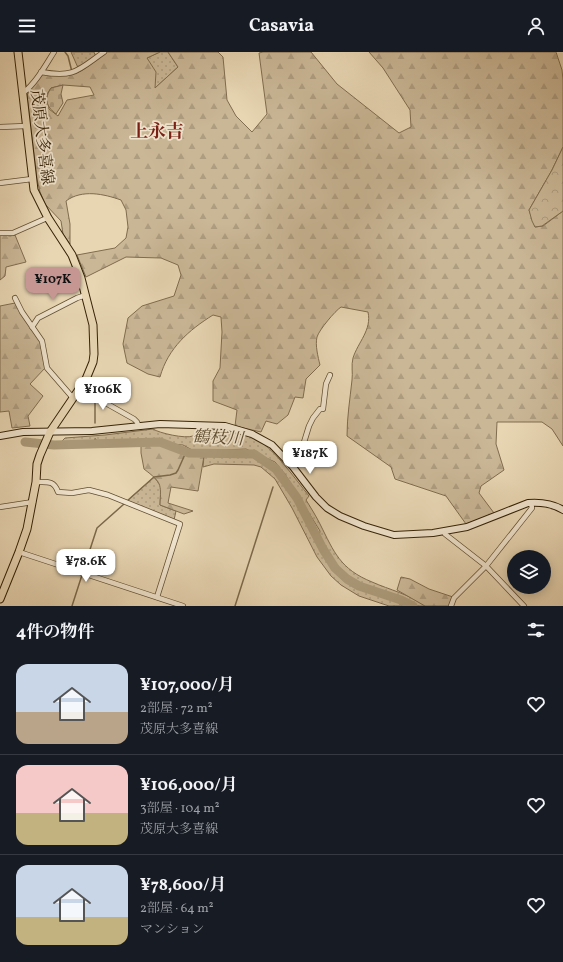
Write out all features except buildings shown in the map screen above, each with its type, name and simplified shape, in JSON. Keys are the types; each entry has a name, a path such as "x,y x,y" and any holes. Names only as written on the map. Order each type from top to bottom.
{"main road":[{"name":"茂原大多喜線","path":"0,599 27,529 33,502 37,464 49,435 90,371 94,354 93,325 81,278 72,256 47,218 34,190 18,52"},
{"path":"0,436 23,432 49,435 160,424 224,426 252,434 272,444 327,508 349,520 387,534 394,535 444,531 467,527 505,511 531,503 546,503 563,510"}],"street":[{"path":"23,93 41,72 54,52"},
{"path":"41,72 50,74 73,73 81,70 104,52"},
{"path":"0,127 26,126"},
{"path":"0,183 32,179"},
{"path":"0,233 13,233 47,218"},
{"path":"32,327 38,318 86,295"},
{"path":"14,298 42,341 46,368 73,398"},
{"path":"288,462 297,457 301,452 313,418 320,409 323,409 326,384 330,375"},
{"path":"79,388 134,419 138,425"},
{"path":"36,482 53,484 56,486 58,492 72,493 89,490 108,495 180,524 157,597"},
{"path":"0,507 33,502"},
{"path":"451,606 454,598 486,566 532,508 531,503"},
{"path":"444,531 445,534 486,566 524,606"},
{"path":"19,552 183,606"}],"green space":[{"path":"71,52 94,52 96,57 79,70"},
{"path":"107,52 160,52 147,58 156,72 155,88 178,67 168,52 218,52 223,57 227,100 236,116 252,132 267,114 259,53 311,52 337,84 399,133 411,127 410,110 383,68 369,52 556,52 562,70 563,80 563,147 552,170 529,210 535,227 543,226 563,211 563,446 552,429 542,422 497,422 496,444 504,470 481,486 479,493 494,513 466,524 446,496 395,479 391,467 347,436 352,361 368,325 368,312 341,307 331,316 317,337 316,340 320,365 306,379 303,398 295,397 288,415 277,424 266,421 261,432 235,426 237,410 213,401 213,381 220,368 222,332 221,317 213,315 180,341 168,357 160,377 148,374 127,363 123,344 128,318 142,306 174,296 181,275 178,265 161,258 126,257 86,277 77,255 115,248 126,238 128,227 126,210 121,200 107,196 86,194 72,197 66,201 70,224 70,244 63,234 61,221 45,204 40,192 37,179 27,95 41,73 69,75 77,73","holes":["63,85 90,87 94,95 67,100 58,116 49,109 47,94 51,88"]},
{"path":"160,52 168,52 178,67 155,88 147,58"},
{"path":"63,85 61,94 63,103 56,114 48,105 47,96 51,88"},
{"path":"563,147 563,211 542,226 535,227 529,210 552,170"},
{"path":"0,234 10,236 15,235 26,262 6,267 5,276 0,280"},
{"path":"15,303 41,341 45,368 30,384 43,396 28,416 30,426 12,428 9,411 0,412 0,306"},
{"path":"153,429 166,434 184,437 193,436 200,430 223,432 238,434 259,441 278,458 309,496 306,500 334,551 345,565 361,577 406,595 425,606 416,606 393,595 365,587 343,573 330,558 319,538 320,531 285,474 275,462 246,449 223,450 219,452 194,451 183,445 171,444 159,438 157,440 96,442 95,439 94,442 59,444 65,438"},
{"path":"141,444 160,444 190,455 204,456 198,491 171,487 168,503 193,511 184,514 160,505 159,484 154,477 144,469"},
{"path":"243,454 255,456 269,464 281,476 300,507 325,556 346,579 359,587 411,606 389,606 359,596 341,585 331,576 317,557 292,508 275,479 261,467 254,465 214,464 203,467 204,456"},
{"path":"154,477 161,486 160,505 176,511 174,520 127,501"},
{"path":"401,577 410,579 429,589 453,597 450,606 425,606 397,590"}],"waterway":[{"path":"65,52 68,56 72,72"},
{"path":"95,402 95,423"},
{"name":"鶴枝川","path":"95,439 96,444"},
{"name":"鶴枝川","path":"25,442 54,445 160,442 189,453 254,454 276,469 297,498 323,549 335,568 347,579 359,586 401,600 413,606"},
{"path":"127,501 154,477 176,473 186,452"},
{"path":"235,606 273,487"},
{"path":"83,571 97,528 124,504"},
{"path":"72,606 82,575"},
{"name":"鶴枝川","path":"400,604 401,600"}],"district":[{"name":"上永吉","path":"157,131"}]}
